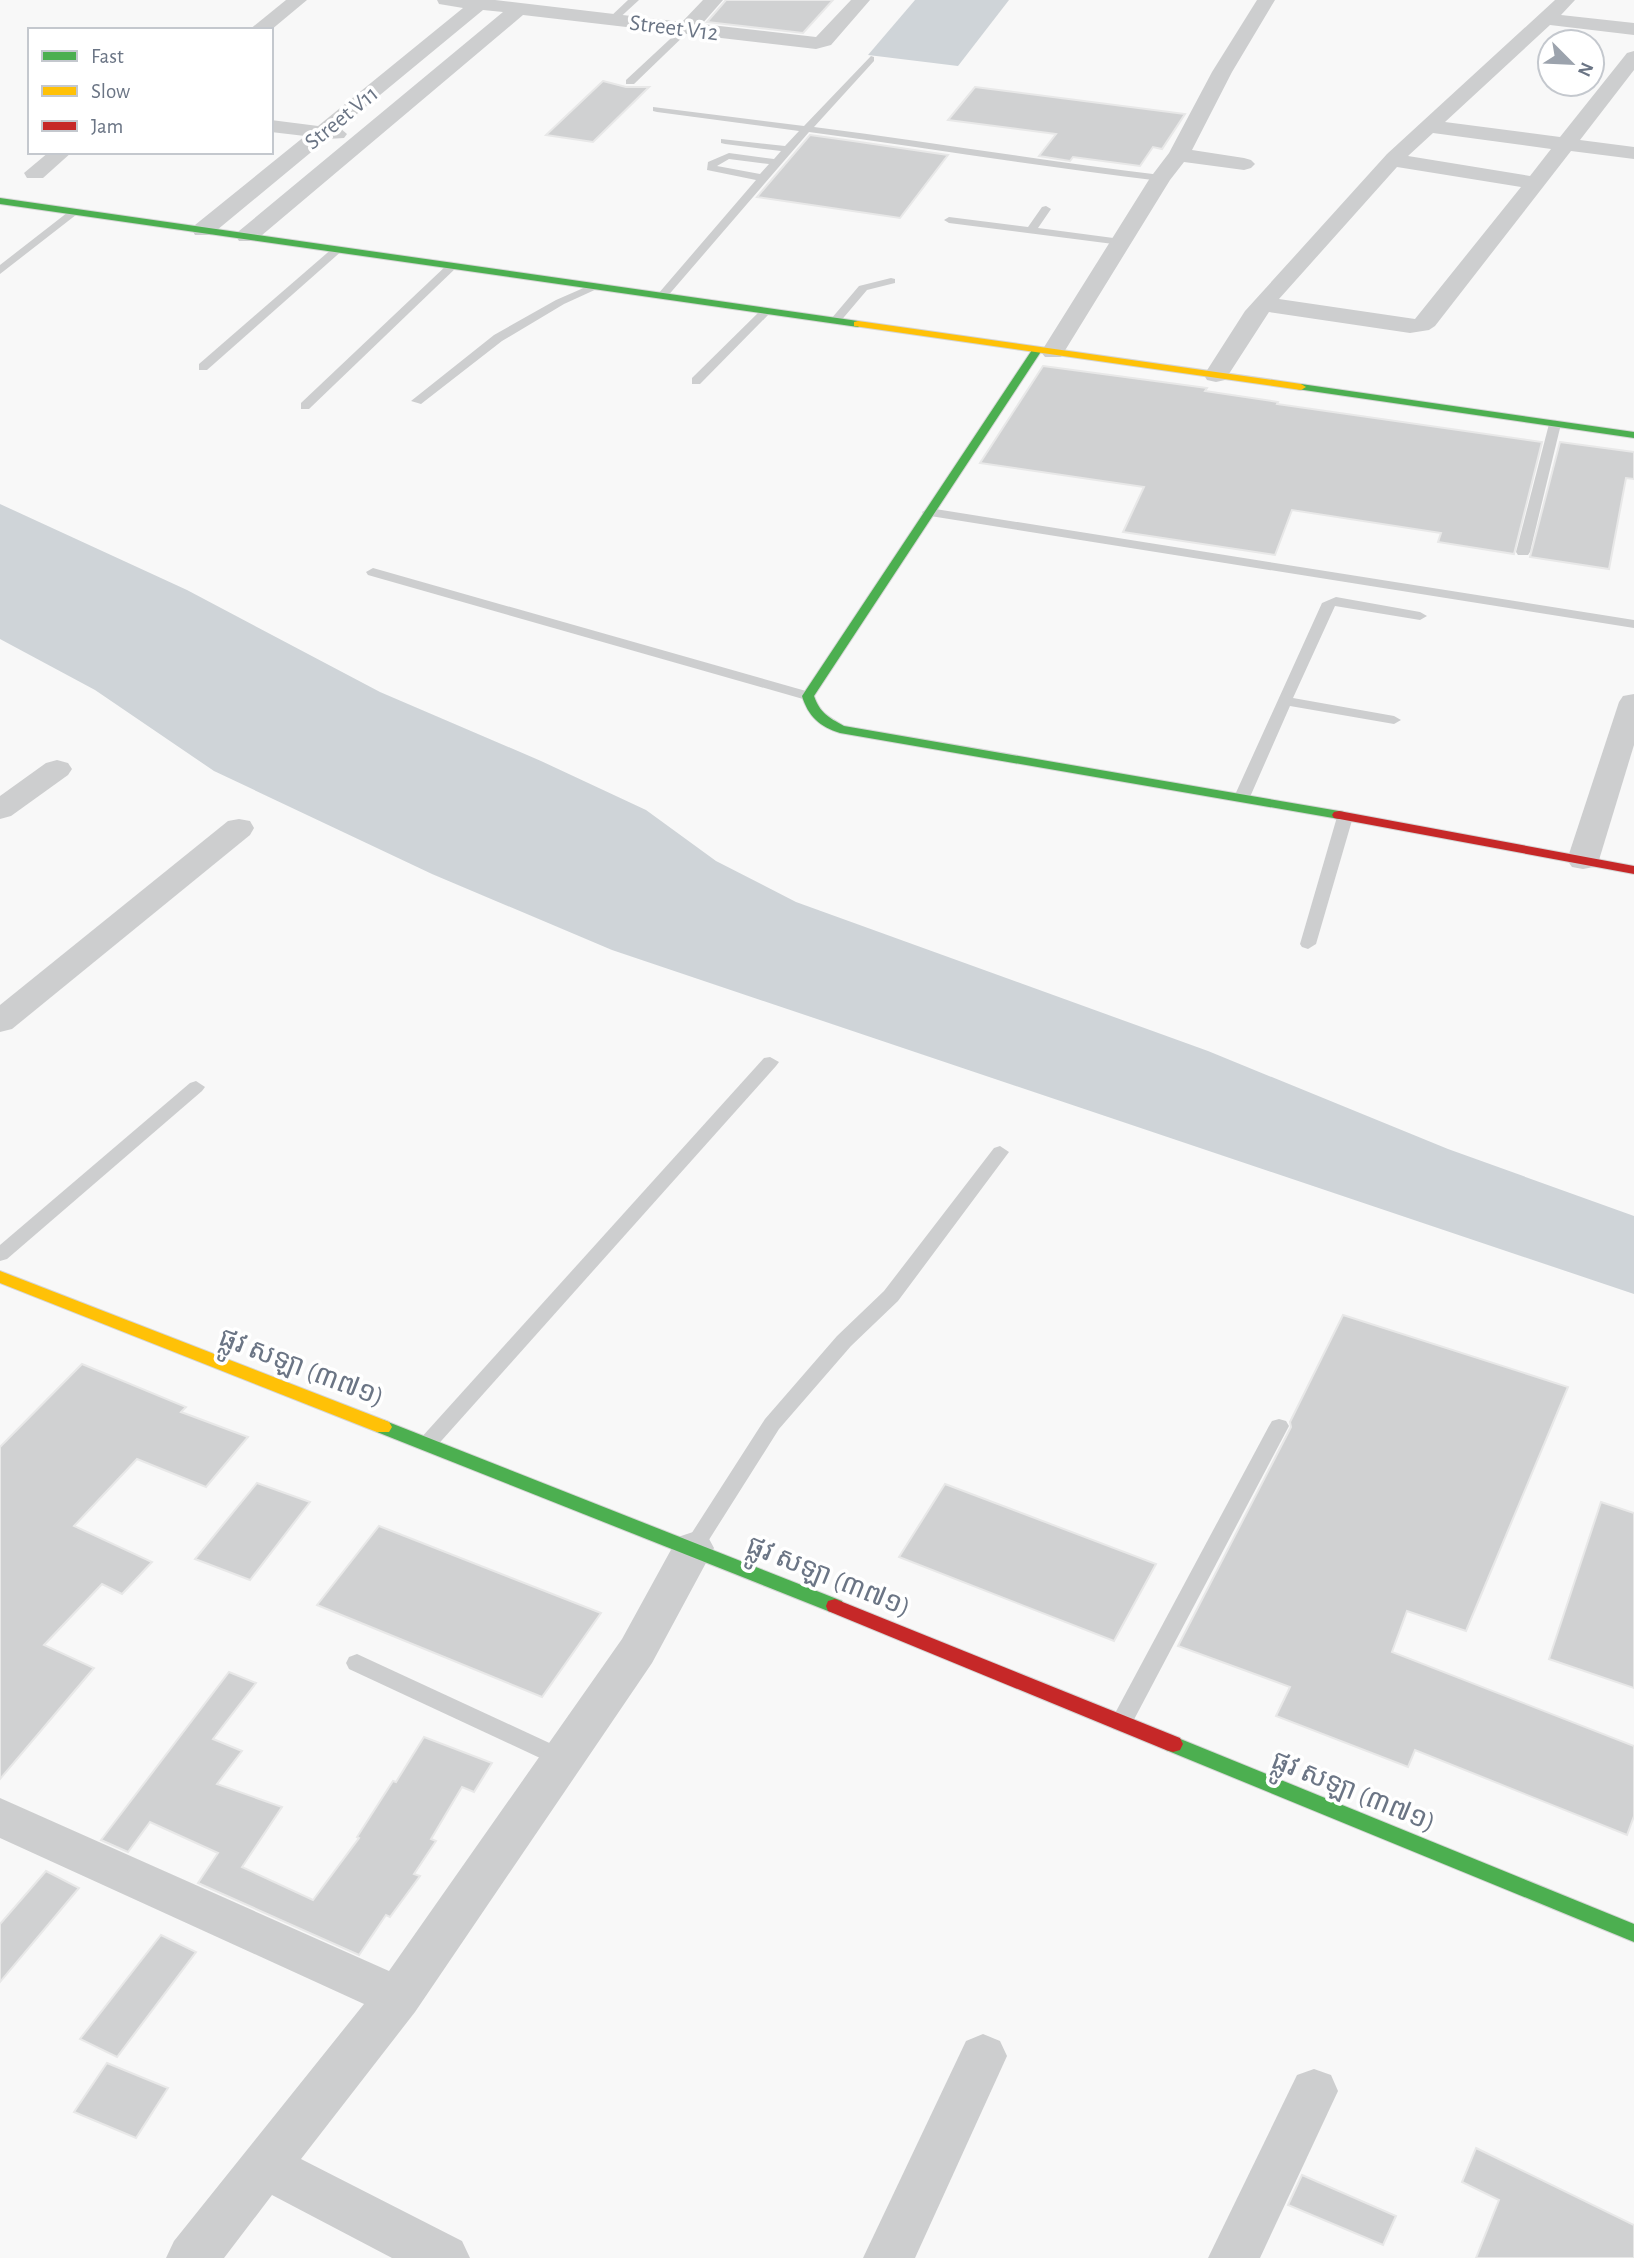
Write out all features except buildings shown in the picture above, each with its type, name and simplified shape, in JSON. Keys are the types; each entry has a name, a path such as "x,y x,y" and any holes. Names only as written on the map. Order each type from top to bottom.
{"street":[{"path":"261,28 298,0"},
{"name":"Street V12","path":"446,0 518,9 550,6 612,20 820,43 860,0"},
{"path":"686,29 714,0"},
{"path":"1266,0 1222,72 1179,155 1045,351 929,512 808,696 809,708 820,720 840,729 1242,797 1634,870"},
{"path":"1216,375 1263,304 1306,253 1426,126 1566,0"},
{"name":"Street V11","path":"203,230 479,4"},
{"name":"Street V11","path":"247,236 518,9"},
{"path":"1544,19 1634,29"},
{"path":"422,51 461,57"},
{"path":"1263,304 1410,326 1421,325 1427,321 1634,57"},
{"path":"273,126 365,137"},
{"path":"1426,126 1634,153"},
{"path":"35,173 59,154"},
{"path":"1179,155 1244,164"},
{"path":"1393,160 1535,183"},
{"path":"0,201 1634,435"},
{"path":"1583,860 1633,702"},
{"path":"0,810 57,769"},
{"path":"0,1022 239,828"},
{"name":"ផ្លូវ សឡា (៣៧១)","path":"0,1277 693,1548 1634,1933"},
{"path":"192,2258 398,1997 637,1651 693,1548"},
{"path":"0,1817 398,1997"},
{"path":"889,2258 983,2056"},
{"path":"1234,2258 1314,2091"},
{"path":"265,2166 444,2258"}],"lane":[{"path":"612,20 634,0"},
{"path":"631,82 686,29"},
{"path":"662,296 776,162 871,59"},
{"path":"657,108 985,153 1032,163 1161,178"},
{"path":"725,141 788,149"},
{"path":"743,158 744,143"},
{"path":"762,178 711,168 712,164 723,157 776,162"},
{"path":"1031,230 1046,209"},
{"path":"0,271 76,211"},
{"path":"949,220 1121,242"},
{"path":"203,368 338,249"},
{"path":"305,406 452,265"},
{"path":"835,321 863,288 891,281"},
{"path":"417,401 498,338 560,302 595,286"},
{"path":"696,382 766,311"},
{"path":"1523,552 1555,424"},
{"path":"929,512 1634,624"},
{"path":"373,572 808,696"},
{"path":"1242,797 1329,603 1336,601 1420,616"},
{"path":"1284,701 1394,720"},
{"path":"1308,944 1345,817"},
{"path":"427,1444 770,1062"},
{"path":"0,1255 196,1087"},
{"path":"693,1548 772,1424 844,1341 891,1296 1000,1152"},
{"path":"1121,1723 1279,1426"},
{"path":"357,1663 563,1759"}],"shaded area":[{"path":"915,0 1009,0 958,66 868,55"},
{"path":"0,504 187,590 380,692 541,761 646,810 716,861 796,902 1208,1051 1448,1149 1634,1216 1634,1294 612,950 432,874 214,771 95,690 0,639"}],"traffic: fast":[{"path":"0,201 858,324"},
{"path":"1037,350 808,696 812,708 818,717 840,729 1339,815"},
{"path":"1301,387 1634,435"},
{"path":"383,1427 835,1606"},
{"path":"1173,1744 1634,1933"}],"traffic: slow":[{"path":"858,324 1301,387"},
{"path":"0,1277 383,1427"}],"traffic: jam":[{"path":"1339,815 1634,870"},
{"path":"835,1606 1173,1744"}]}
